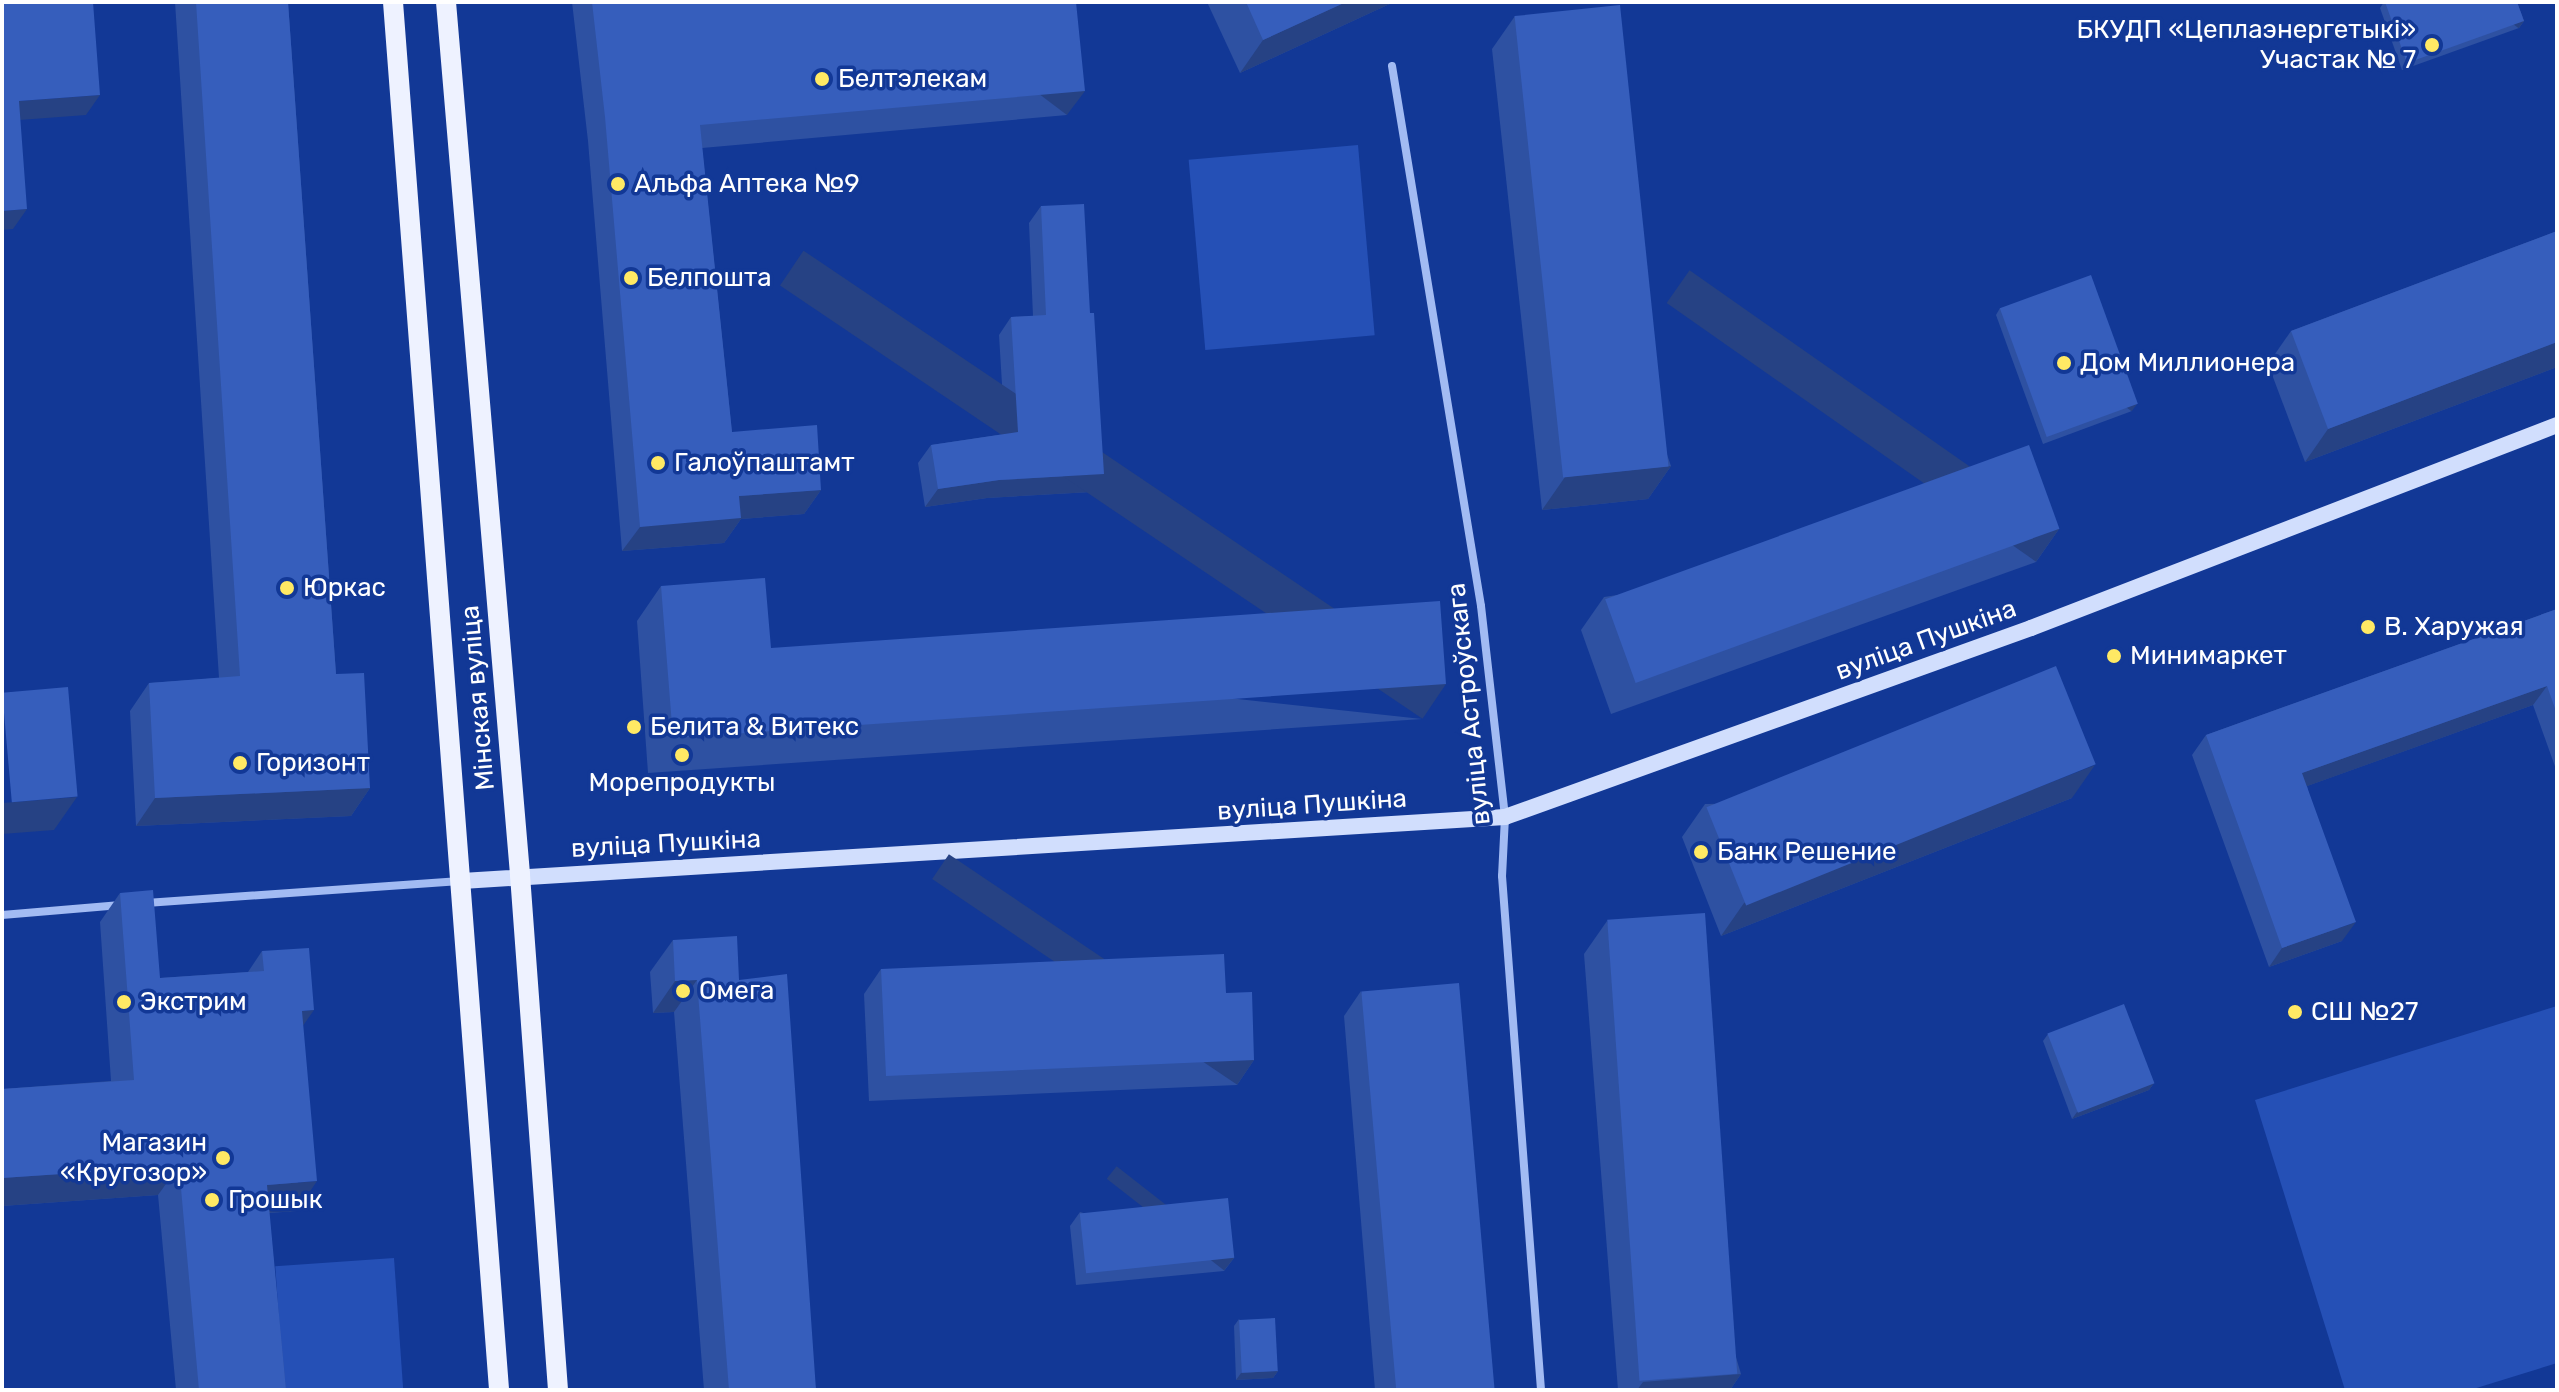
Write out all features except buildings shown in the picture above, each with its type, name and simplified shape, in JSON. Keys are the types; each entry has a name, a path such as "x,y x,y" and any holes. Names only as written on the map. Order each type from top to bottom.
{"main road":[{"name":"Мінская вуліца","path":"393,2 499,1390"},
{"name":"Мінская вуліца","path":"446,2 520,875 558,1390"},
{"name":"вуліца Пушкіна","path":"462,881 520,875 1505,817 2031,628 2557,425"}],"street":[{"name":"вуліца Астроўскага","path":"1392,66 1481,606 1505,817 1502,876 1541,1390"},
{"name":"вуліца Пушкіна","path":"2,915 462,881"}],"shaded area":[{"path":"1358,145 1375,335 1205,350 1189,160"},
{"path":"2557,1006 2557,1363 2470,1390 2345,1390 2255,1100"},
{"path":"394,1258 403,1390 284,1390 275,1266"}],"place":[{"name":"БКУДП «Цеплаэнергетыкі» Участак № 7","path":"2432,45"},
{"name":"Белтэлекам","path":"822,79"},
{"name":"Альфа Аптека №9","path":"618,184"},
{"name":"Белпошта","path":"631,278"},
{"name":"Дом Миллионера","path":"2064,363"},
{"name":"Галоўпаштамт","path":"658,463"},
{"name":"Юркас","path":"287,588"},
{"name":"В. Харужая","path":"2368,627"},
{"name":"Минимаркет","path":"2114,656"},
{"name":"Белита & Витекс","path":"634,727"},
{"name":"Морепродукты","path":"682,755"},
{"name":"Горизонт","path":"240,763"},
{"name":"Банк Решение","path":"1701,852"},
{"name":"Омега","path":"683,991"},
{"name":"Экстрим","path":"124,1002"},
{"name":"СШ №27","path":"2295,1012"},
{"name":"Магазин «Кругозор»","path":"223,1158"},
{"name":"Грошык","path":"212,1200"}]}
